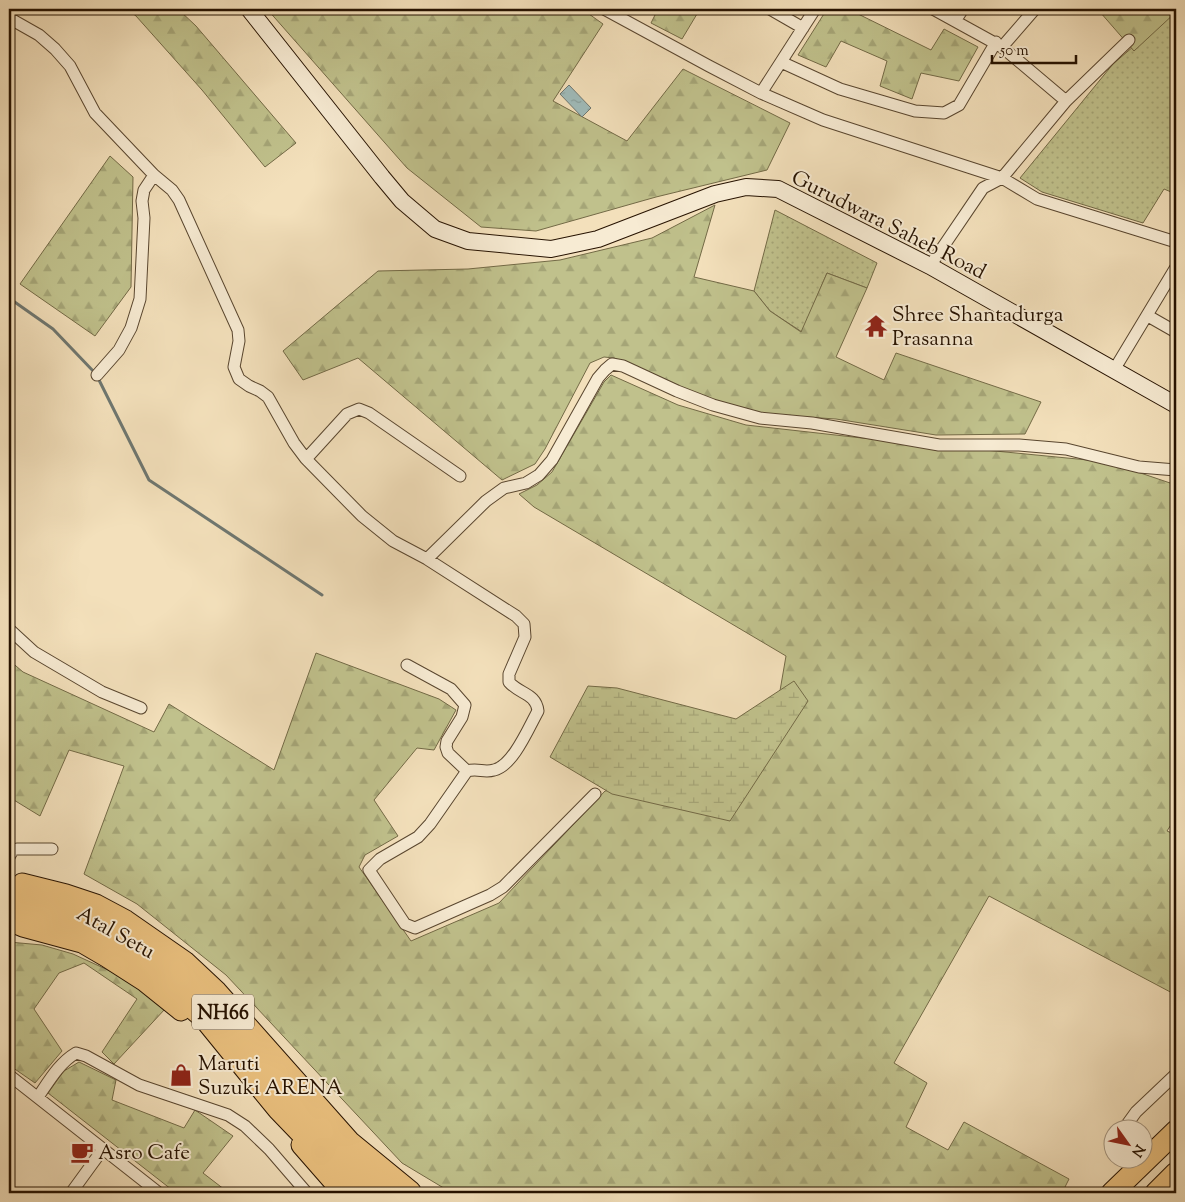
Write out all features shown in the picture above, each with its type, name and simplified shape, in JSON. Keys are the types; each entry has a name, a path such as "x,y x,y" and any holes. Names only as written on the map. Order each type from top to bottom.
{"highway":[{"name":"Atal Setu","path":"9,888 78,910 148,946 217,1005 292,1096 341,1148 378,1181 407,1193"},
{"name":"Atal Setu","path":"9,907 71,926 137,961 204,1018 278,1109 329,1162 371,1193"},
{"path":"1112,1193 1176,1131"},
{"path":"1159,1192 1176,1173"}],"main road":[{"path":"9,880 66,894 96,904 126,920 185,961 217,991 350,1141 407,1193"},
{"path":"9,921 23,927 82,943 145,982 183,1013 220,1047 329,1180 342,1193"}],"street":[{"name":"Gurudwara Saheb Road","path":"249,9 402,201 436,228 468,241 551,248 598,239 715,194 746,186 778,190 930,266 1176,405"},
{"path":"604,9 761,93 823,120 1002,178 1037,199 1176,242"},
{"path":"770,9 803,28"},
{"path":"761,93 815,9"},
{"path":"933,9 999,44 1066,100"},
{"path":"956,21 963,9"},
{"path":"781,62 840,89 915,111 944,113 959,105 999,44 1035,9"},
{"path":"9,18 39,35 55,49 70,66 95,112 154,175 172,190 179,200 238,330 240,342 234,367 239,379 249,386 260,390 268,397 294,443 306,458 362,516 393,540 427,559 516,616 524,624 525,637 509,674 509,682 514,688 531,696 537,703 538,711 515,753 503,766 496,770 486,771 476,768 467,771 430,824 418,837 380,859 369,870 405,924 415,928 490,895 503,887 595,794"},
{"path":"930,266 983,188 1002,178 1066,100 1129,40"},
{"path":"97,375 119,350 132,328 140,299 144,218 142,201 144,190 154,175"},
{"path":"1114,370 1148,316 1176,266"},
{"path":"1148,316 1176,332"},
{"path":"427,559 486,501 504,488 526,484 539,475 552,460 598,378 612,364 623,366 713,405 760,418 812,423 938,445 1019,445 1066,449 1139,467 1176,470"},
{"path":"306,458 346,414 359,409 369,413 460,476"},
{"path":"9,629 34,652 102,692 141,708"},
{"path":"407,665 451,689 465,705 462,717 447,740 446,747 448,753 467,771"},
{"path":"9,857 13,850 17,849 52,849"},
{"path":"38,1098 56,1071 68,1058 76,1053 86,1056 139,1085 228,1115 245,1126 269,1148 307,1193"},
{"path":"1130,1120 1136,1112 1176,1074"},
{"path":"9,1075 159,1193"},
{"path":"71,1193 103,1149"}],"green space":[{"path":"127,9 178,9 196,26 296,143 265,167 202,90 136,16"},
{"path":"267,9 582,9 603,24 553,101 627,141 683,69 790,123 767,170 656,197 536,231 481,227 407,168"},
{"path":"658,9 700,9 682,39 651,23"},
{"path":"827,9 848,9 931,50 944,29 978,47 959,81 921,73 912,99 880,86 887,61 841,41 826,67 798,55"},
{"path":"1104,9 1176,9 1176,12 1134,51 1100,12"},
{"path":"1170,15 1176,19 1176,194 1164,189 1143,223 1042,192 1020,178 1113,64"},
{"path":"110,156 133,177 131,287 95,336 20,284"},
{"path":"715,205 694,277 754,291 770,311 801,332 827,273 867,288 836,357 884,380 896,353 1041,402 1025,434 936,435 836,419 761,414 710,400 614,358 604,357 590,363 545,449 535,464 502,480 358,358 303,380 283,351 378,271 468,269 560,260 652,238"},
{"path":"775,210 877,263 867,288 827,273 802,332 770,311 754,291"},
{"path":"611,375 678,405 746,425 1108,462 1176,485 1176,817 1167,831 1176,835 1176,995 989,896 894,1063 927,1083 906,1127 948,1150 964,1122 1069,1179 1062,1193 452,1193 402,1163 226,975 137,904 84,874 124,766 69,750 40,816 9,797 9,660 23,672 154,732 169,704 274,770 316,653 439,699 456,710 434,750 417,748 374,800 398,836 365,855 359,867 411,941 499,903 605,791 716,774 777,708 786,656 534,507 519,494 537,485 552,472 604,382"},
{"path":"794,681 808,701 730,821 612,794 550,757 588,686 617,688 736,719"},
{"path":"9,942 42,945 73,954 121,976 165,1009 114,1064 102,1052 137,999 84,963 59,973 34,1009 62,1051 35,1083 9,1065"},
{"path":"79,1062 116,1080 112,1100 184,1128 195,1110 233,1136 203,1173 229,1193 176,1193 48,1093 64,1071"}],"water":[{"path":"569,85 591,108 582,117 560,94"}],"waterway":[{"path":"9,298 53,329 95,373"},
{"path":"98,378 149,480 322,595"}],"place":[{"name":"Shree Shantadurga Prasanna","path":"876,326"},
{"name":"Maruti Suzuki ARENA","path":"181,1075"},
{"name":"Asro Cafe","path":"82,1152"}]}
